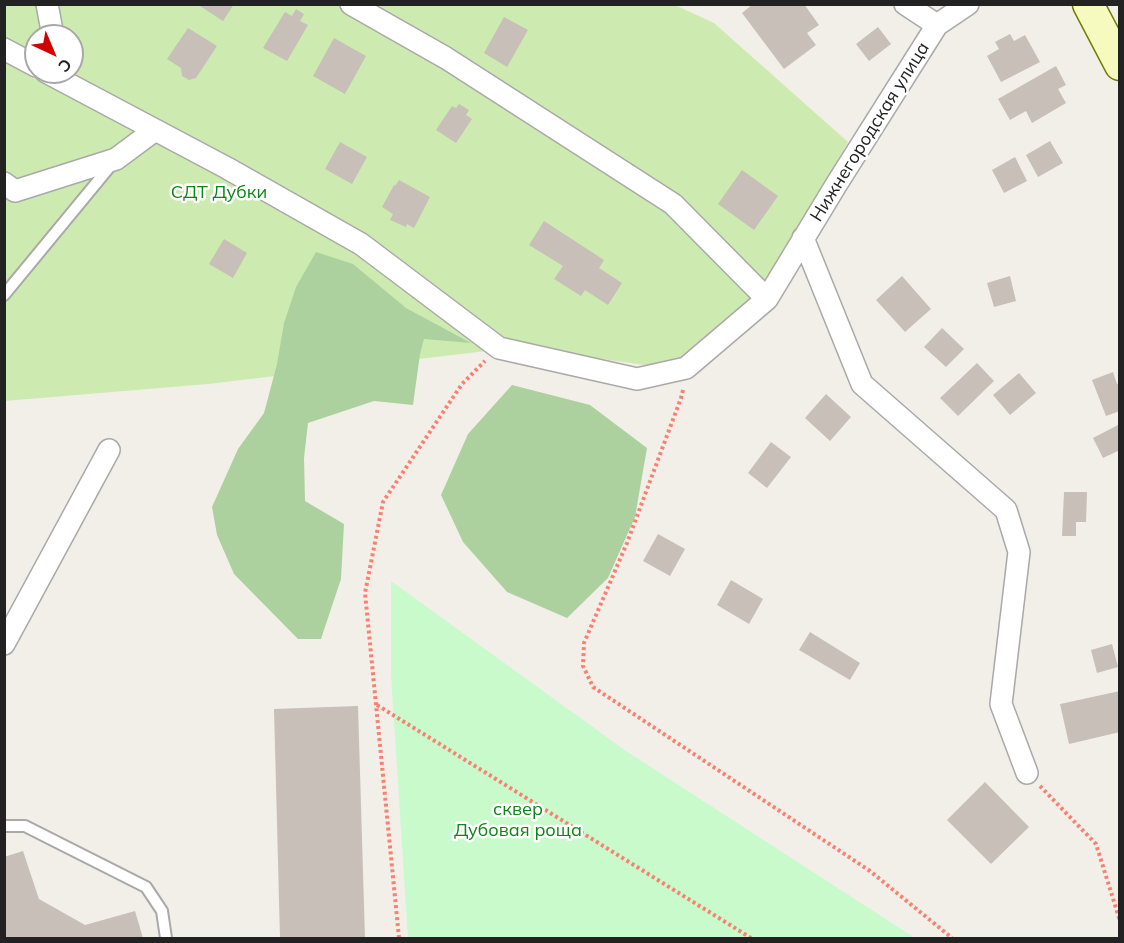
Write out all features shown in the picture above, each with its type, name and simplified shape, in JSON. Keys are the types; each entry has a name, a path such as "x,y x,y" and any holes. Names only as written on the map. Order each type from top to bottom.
{"main road":[{"path":"1088,4 1119,65"}],"street":[{"path":"47,4 51,24"},
{"path":"351,4 446,58 673,204 767,299"},
{"name":"Нижнегородская улица","path":"906,4 937,25"},
{"name":"Нижнегородская улица","path":"686,368 767,299 937,25 968,4"},
{"path":"4,49 24,60"},
{"path":"72,84 361,244 500,348 637,379 686,368"},
{"path":"4,183 15,190 116,159 155,130"},
{"name":"Нижнегородская улица","path":"803,238 862,384 1006,510 1019,552 1001,704 1027,773"},
{"path":"4,644 109,450"}],"lane":[{"path":"4,295 116,159"},
{"path":"4,826 25,826 146,887 162,911 166,939"}],"path":[{"path":"399,939 365,593 383,502 462,384 500,348"},
{"path":"686,368 677,409 627,543 584,643 583,666 594,687 870,871 952,939"},
{"path":"376,705 751,939"},
{"path":"1027,773 1096,844 1119,921"}],"green space":[{"name":"СДТ Дубки","path":"5,5 675,5 714,23 848,142 769,283 757,300 665,368 520,347 208,384 5,401"},
{"path":"316,252 353,264 406,308 471,343 424,339 413,405 374,401 308,423 304,458 305,501 344,524 341,579 321,639 298,639 234,574 217,535 212,507 238,449 264,413 277,364 284,323 296,287"},
{"path":"512,385 590,405 647,448 635,517 608,578 567,618 507,592 463,542 441,495 468,434"},
{"name":"сквер Дубовая роща","path":"391,581 626,751 915,938 408,938 391,675"}],"building":[{"path":"201,4 234,4 223,21 200,6"},
{"path":"753,4 804,4 819,25 807,33 816,45 784,69 742,13"},
{"path":"296,9 304,14 300,21 308,25 287,61 263,48 285,12 292,16"},
{"path":"504,17 528,30 507,67 484,53"},
{"path":"878,27 891,44 869,61 856,44"},
{"path":"188,28 217,46 196,78 189,80 182,76 181,68 167,59"},
{"path":"1010,34 1014,41 1025,35 1040,62 1001,82 987,56 999,49 995,42"},
{"path":"334,38 366,56 345,94 313,76"},
{"path":"1056,66 1066,85 1058,89 1066,103 1032,123 1026,111 1010,120 998,99"},
{"path":"459,104 469,110 466,115 472,119 456,143 436,130 452,106 456,108"},
{"path":"1050,141 1063,163 1038,177 1026,155"},
{"path":"340,142 367,157 352,184 325,169"},
{"path":"1015,157 1027,181 1004,193 992,170"},
{"path":"742,170 778,196 754,230 718,204"},
{"path":"399,180 430,197 414,228 390,220 393,214 382,207"},
{"path":"544,221 604,260 599,268 622,283 608,305 585,290 581,296 554,279 563,266 529,245"},
{"path":"224,239 247,253 233,278 209,264"},
{"path":"902,276 931,309 905,332 876,300"},
{"path":"1010,276 1016,301 994,307 987,283"},
{"path":"942,328 964,349 946,367 924,347"},
{"path":"977,363 994,381 958,416 940,398"},
{"path":"1113,372 1117,384 1120,383 1120,411 1106,416 1092,380"},
{"path":"1019,373 1036,393 1010,415 993,395"},
{"path":"826,394 851,417 830,441 805,418"},
{"path":"1120,424 1120,450 1103,458 1093,438"},
{"path":"771,442 791,457 767,488 748,473"},
{"path":"1064,492 1087,492 1086,522 1076,522 1076,536 1062,536"},
{"path":"658,534 685,549 670,576 643,561"},
{"path":"731,580 763,599 749,624 717,605"},
{"path":"810,632 860,663 850,680 799,650"},
{"path":"1112,644 1118,667 1097,673 1091,650"},
{"path":"1120,691 1120,732 1069,744 1060,704"},
{"path":"358,706 365,938 280,938 274,709"},
{"path":"985,782 1029,827 991,864 947,820"},
{"path":"23,851 39,899 85,925 135,911 143,938 4,938 4,857"}]}
